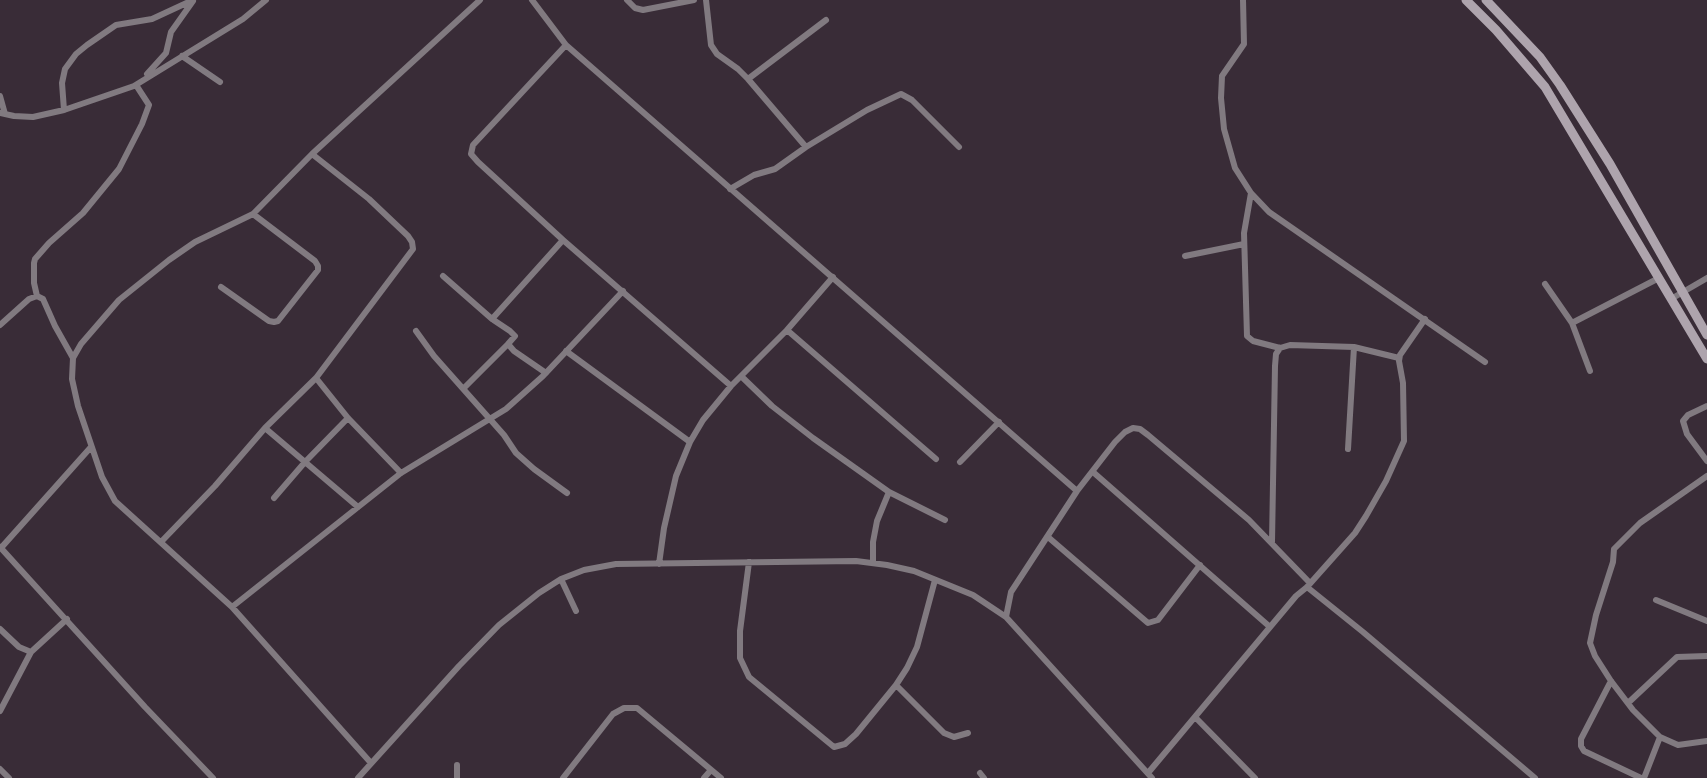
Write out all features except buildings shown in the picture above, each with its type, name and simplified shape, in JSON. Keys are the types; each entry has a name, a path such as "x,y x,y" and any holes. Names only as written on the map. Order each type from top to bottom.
{"main road":[{"path":"1466,0 1496,30 1545,87 1707,359"},
{"path":"1486,0 1540,57 1560,85 1610,164 1707,334"}],"street":[{"path":"0,96 2,114 33,117 64,110 136,85 166,53 171,32 194,0 152,19 116,25 87,44 76,54 65,70 62,83 64,110"},
{"path":"142,80 243,19 266,0"},
{"path":"72,358 81,344 119,300 195,242 253,214 312,154 480,0"},
{"path":"532,0 566,45 1077,491"},
{"path":"626,0 635,8 643,10 694,0"},
{"path":"706,0 711,45 717,54 738,69 748,79 806,147"},
{"path":"1243,0 1244,44 1222,76 1220,98 1224,130 1235,168 1251,193 1268,212 1485,362"},
{"path":"748,79 826,20"},
{"path":"566,45 474,145 471,154 563,240 624,291 731,386"},
{"path":"182,56 220,82"},
{"path":"37,296 34,283 34,263 36,259 49,243 83,213 119,169 142,124 149,105 136,85"},
{"path":"730,189 754,175 775,169 806,147 867,110 901,94 912,100 958,147"},
{"path":"161,542 216,486 265,428 316,378 413,249 412,242 408,236 369,199 312,154"},
{"path":"1251,193 1244,233 1247,336 1253,341 1280,348 1290,345 1354,347 1399,358"},
{"path":"221,287 269,322 274,322 278,321 318,270 315,261 253,214"},
{"path":"492,319 563,240"},
{"path":"1185,256 1244,244"},
{"path":"443,276 492,319 515,336 464,388"},
{"path":"659,564 664,528 676,476 690,442 704,420 731,386 787,330 834,277"},
{"path":"1572,324 1659,278"},
{"path":"1671,298 1707,278"},
{"path":"1545,284 1572,324 1590,370"},
{"path":"232,608 400,473 506,409 546,373 624,291"},
{"path":"0,325 29,300 37,296"},
{"path":"37,296 43,299 72,358 72,379 78,406 102,477 115,501 232,608 371,763"},
{"path":"358,778 459,666 499,625 538,593 561,579 584,570 616,564 856,561 914,572 973,595 1006,617 1150,776 1194,717 1296,596 1355,533 1386,481 1404,441 1403,383 1399,358 1424,319"},
{"path":"787,330 936,459"},
{"path":"416,331 434,356 464,388 516,453 534,469 567,492"},
{"path":"508,344 514,351 546,373"},
{"path":"1348,449 1354,347"},
{"path":"1272,542 1274,366 1276,354 1280,348"},
{"path":"566,351 690,442"},
{"path":"742,377 772,406 806,433 889,492 945,520"},
{"path":"316,378 348,418 400,473"},
{"path":"1707,406 1688,415 1683,421 1687,434 1707,461"},
{"path":"274,498 305,462 348,418"},
{"path":"960,462 999,422"},
{"path":"265,428 358,507"},
{"path":"1006,617 1011,592 1077,491 1125,432 1133,428 1140,429 1182,462 1272,542 1308,585 1536,778"},
{"path":"91,446 0,548 145,707 213,778"},
{"path":"1093,472 1270,627"},
{"path":"1707,476 1640,522 1614,549 1613,562 1596,615 1590,643 1595,656 1611,681 1660,738 1678,746 1707,741"},
{"path":"873,563 873,542 877,521 889,492"},
{"path":"1048,537 1148,624 1158,620 1200,565"},
{"path":"749,562 740,632 740,658 749,677 834,747 840,747 856,734 896,685 907,668 916,647 935,580"},
{"path":"561,579 576,611"},
{"path":"1656,600 1707,621"},
{"path":"0,711 31,652 67,620"},
{"path":"0,629 19,647 31,652"},
{"path":"1628,703 1677,657 1707,656"},
{"path":"1611,681 1581,739 1581,746 1584,751 1642,778 1660,738"},
{"path":"896,685 944,733 954,737 968,733"},
{"path":"563,778 614,714 624,708 637,708 721,778"},
{"path":"1194,717 1255,778"},
{"path":"457,765 457,778"},
{"path":"0,769 9,778"},
{"path":"704,778 711,770"}]}
